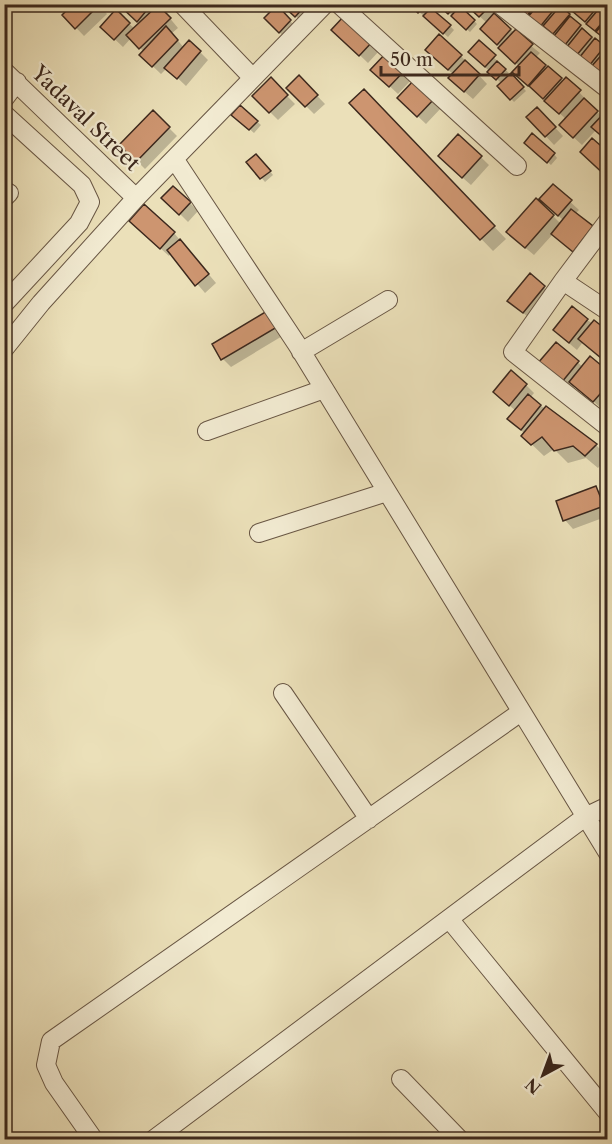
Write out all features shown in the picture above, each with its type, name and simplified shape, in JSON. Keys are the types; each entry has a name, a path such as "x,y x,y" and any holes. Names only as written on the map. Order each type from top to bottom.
{"street":[{"path":"182,4 252,77"},
{"path":"4,348 41,303 136,198 325,4"},
{"path":"339,4 517,166"},
{"path":"499,4 608,89"},
{"path":"4,99 11,76"},
{"name":"Yadaval Street","path":"11,76 136,198"},
{"path":"4,114 82,185 90,202 79,223 4,304"},
{"path":"175,160 302,352 608,853"},
{"path":"608,220 513,352 608,427"},
{"path":"563,280 608,311"},
{"path":"302,352 388,300"},
{"path":"207,431 324,389"},
{"path":"259,533 387,492"},
{"path":"283,693 369,819"},
{"path":"94,1140 54,1083 46,1065 51,1041 521,712"},
{"path":"153,1140 585,817 608,806"},
{"path":"450,920 608,1113"},
{"path":"401,1079 459,1140"}],"building":[{"path":"73,4 100,4 75,29 62,15"},
{"path":"118,4 152,4 137,22"},
{"path":"281,4 306,4 306,5 295,17"},
{"path":"408,4 426,4 418,13"},
{"path":"457,4 448,14 439,6"},
{"path":"465,4 489,4 490,6 479,17"},
{"path":"519,4 536,4 527,16 516,7"},
{"path":"539,4 557,6 539,28 527,18"},
{"path":"563,4 575,4 570,10"},
{"path":"578,4 600,4 585,22 572,11"},
{"path":"603,4 608,4 608,16 595,31 586,24"},
{"path":"158,5 171,18 139,49 126,35"},
{"path":"277,5 291,20 279,33 264,18"},
{"path":"460,6 475,20 466,30 451,16"},
{"path":"560,6 570,14 553,34 543,26"},
{"path":"431,8 451,25 443,34 423,16"},
{"path":"116,9 130,23 114,40 100,27"},
{"path":"494,13 511,29 497,45 480,29"},
{"path":"345,15 373,41 359,56 331,30"},
{"path":"570,16 581,25 565,45 554,36"},
{"path":"608,18 608,41 596,32"},
{"path":"166,26 178,40 152,67 139,55"},
{"path":"582,28 592,37 576,56 566,48"},
{"path":"516,29 533,44 515,64 498,48"},
{"path":"439,34 462,55 448,70 425,50"},
{"path":"595,38 605,46 589,66 579,58"},
{"path":"189,40 201,51 177,79 164,68"},
{"path":"479,40 496,55 485,67 468,52"},
{"path":"606,50 608,68 601,76 590,68"},
{"path":"387,52 406,69 389,87 370,70"},
{"path":"531,52 546,65 528,86 512,72"},
{"path":"465,60 480,74 464,92 448,78"},
{"path":"497,61 506,69 496,80 487,72"},
{"path":"548,66 562,78 543,99 529,86"},
{"path":"511,73 524,87 510,100 497,86"},
{"path":"299,75 318,95 305,107 286,88"},
{"path":"271,77 288,95 269,113 252,96"},
{"path":"566,77 581,90 559,114 544,101"},
{"path":"415,79 435,98 417,117 397,98"},
{"path":"364,89 495,226 480,240 349,103"},
{"path":"584,98 598,111 573,138 559,125"},
{"path":"240,105 258,121 249,130 231,115"},
{"path":"537,107 556,127 545,137 526,117"},
{"path":"608,109 608,136 605,139 591,127"},
{"path":"153,110 170,127 136,162 119,145"},
{"path":"532,133 555,153 547,163 524,143"},
{"path":"458,134 482,156 462,178 438,156"},
{"path":"592,138 608,152 608,178 580,152"},
{"path":"256,154 271,171 260,179 246,162"},
{"path":"553,184 572,200 558,216 539,199"},
{"path":"173,186 191,202 179,215 161,198"},
{"path":"536,198 554,215 525,248 506,232"},
{"path":"144,204 175,232 160,249 129,221"},
{"path":"571,209 593,226 573,252 551,234"},
{"path":"180,239 209,274 195,286 167,250"},
{"path":"530,273 545,286 523,313 507,301"},
{"path":"572,306 588,319 569,343 553,330"},
{"path":"267,311 277,327 221,360 212,344"},
{"path":"594,320 608,331 608,351 601,358 578,339"},
{"path":"556,342 579,361 562,382 538,363"},
{"path":"590,356 608,371 608,385 593,402 569,382"},
{"path":"511,370 527,384 509,406 493,392"},
{"path":"528,394 541,405 521,430 507,419"},
{"path":"546,406 597,444 585,456 573,446 554,451 542,437 531,445 521,436"},
{"path":"596,486 604,506 563,521 556,501"}]}
